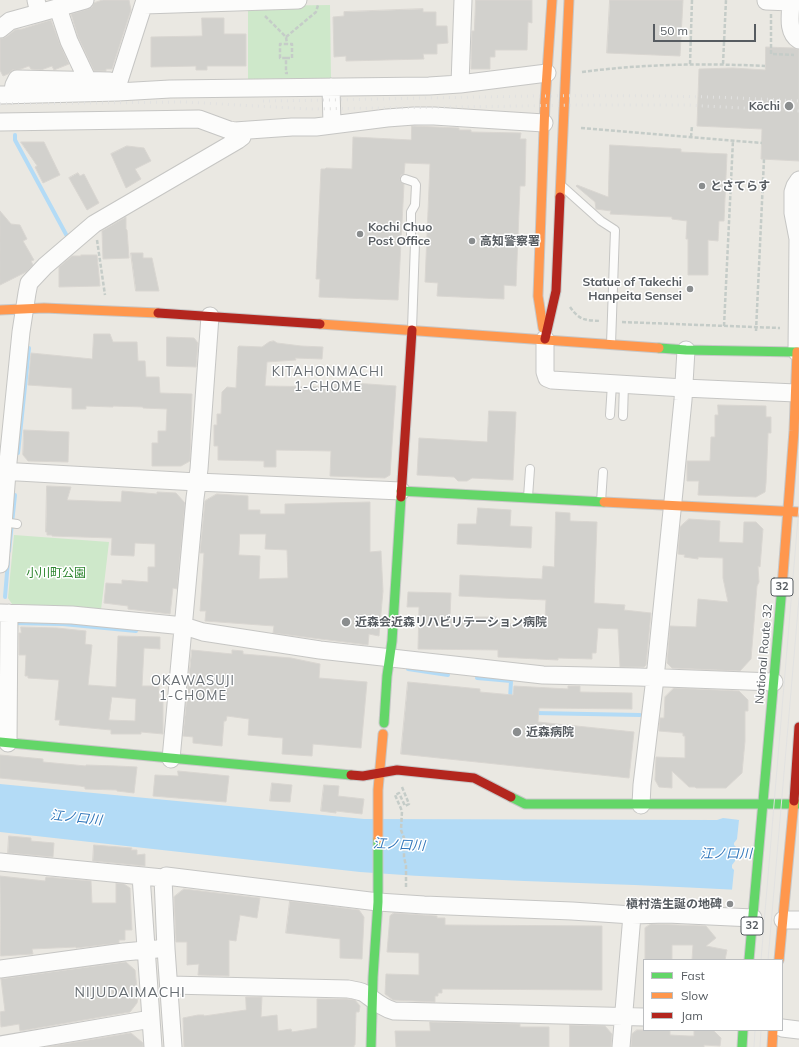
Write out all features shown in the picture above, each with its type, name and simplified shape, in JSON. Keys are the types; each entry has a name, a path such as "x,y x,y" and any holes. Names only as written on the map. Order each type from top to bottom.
{"main road":[{"path":"545,339 538,296 544,124 552,0"},
{"path":"545,339 556,291 569,0"},
{"path":"0,310 44,308 210,316 686,350 798,352"},
{"path":"384,723 387,676 392,642 412,330"},
{"name":"National Route 32","path":"749,959 788,511 798,352"},
{"path":"401,491 799,512"},
{"path":"779,959 791,920 786,894 792,824 796,804 799,727"},
{"path":"371,1047 373,977 378,902 378,790 383,734"},
{"path":"4,742 363,776 397,770 474,778 525,804 796,804"},
{"path":"742,1047 743,1031"},
{"path":"772,1047 773,1031"}],"street":[{"path":"0,28 38,6 58,8 85,0"},
{"path":"118,87 145,2 298,0"},
{"path":"460,84 463,0"},
{"path":"769,1 791,1 790,27 793,35 799,40"},
{"path":"58,8 69,41 88,81"},
{"path":"6,95 118,87 170,89 429,86 547,74"},
{"path":"6,95 14,85 17,78 88,81 118,87"},
{"path":"331,87 332,125"},
{"path":"0,122 199,119 229,130 242,131 292,127 316,127 387,118 434,116 544,124"},
{"path":"3,554 10,523 4,472 27,288 33,278 67,246 94,224 238,140 242,136 242,131"},
{"path":"798,352 798,239 793,213 794,186 799,180"},
{"path":"171,759 197,482 210,316"},
{"path":"545,339 545,372 547,378 552,380 796,393"},
{"path":"641,805 673,506 686,350"},
{"path":"4,472 401,491"},
{"path":"4,742 6,618 72,615 184,626 203,632 320,650 543,675 774,682"},
{"path":"0,862 163,878 166,876 378,902 632,915 667,914 753,918"},
{"path":"141,876 153,1047"},
{"path":"163,878 173,1047"},
{"path":"621,1047 632,915"},
{"path":"0,969 146,950 166,949"},
{"path":"169,984 348,989 363,993 373,1001 394,1012 643,1017"},
{"path":"0,1045 151,1019"},
{"path":"783,1028 799,1030"}],"lane":[{"path":"405,180 414,182 416,185 415,205 411,212 411,237 415,243 412,330"},
{"path":"560,185 601,221 615,230 611,344"},
{"path":"610,415 618,384"},
{"path":"618,384 623,416"},
{"path":"528,498 530,469"},
{"path":"601,502 603,472"}],"path":[{"path":"690,64 692,0"},
{"path":"723,64 726,0"},
{"path":"769,1 771,54 799,55"},
{"path":"286,37 316,12 318,5"},
{"path":"264,12 266,18 286,37 286,44"},
{"path":"280,44 286,44 292,44 292,58 280,58 280,44"},
{"path":"286,58 286,73 293,73"},
{"path":"578,72 599,69 690,64 765,66"},
{"path":"695,64 695,69"},
{"path":"692,126 692,137"},
{"path":"579,128 762,143"},
{"path":"724,326 733,140"},
{"path":"756,331 764,159"},
{"path":"94,224 100,255 105,296"},
{"path":"400,784 410,804 405,806 399,793 395,795 402,811 401,830 404,838 406,888"}],"green space":[{"path":"330,5 331,78 248,79 248,6"},
{"name":"小川町公園","path":"14,535 109,542 101,610 14,607 8,598"}],"water":[{"name":"江ノ口川","path":"0,784 364,819 717,820 723,818 799,827 799,894 689,887 470,879 360,872 0,832"}],"pier":[{"path":"737,819 799,825 799,896 732,890 734,870 732,865 735,861 736,847 734,843 737,839 739,820"}],"building":[{"path":"103,0 129,0 131,10 112,69 106,69 106,71 94,71 78,37 71,14 88,9 92,7 94,3"},
{"path":"476,0 532,0 532,23 528,22 527,50 495,50 495,57 490,57 490,69 471,69 472,31 474,31"},
{"path":"610,0 683,0 680,56 607,53"},
{"path":"423,9 423,12 436,12 436,26 447,26 448,43 437,44 437,54 423,54 424,59 346,61 346,56 334,57 333,17 344,16 344,12"},
{"path":"202,18 224,18 224,34 246,34 246,66 207,66 207,70 196,70 196,66 151,67 151,37 202,36"},
{"path":"51,20 69,64 54,70 52,66 41,70 31,69 29,66 12,70 3,76 0,70 0,39 6,37 15,30"},
{"path":"766,47 793,48 799,50 799,161 761,159 762,129 697,126 699,69 733,68 765,70"},
{"path":"412,126 459,128 459,130 471,130 471,132 521,133 520,139 526,139 525,186 520,186 516,286 504,285 504,299 437,296 438,283 425,282 430,164 405,163 404,174 401,175 400,180 404,184 398,300 319,297 320,279 316,279 321,169 352,169 353,137 411,140"},
{"path":"21,142 44,142 60,175 43,183 35,167 37,166"},
{"path":"610,145 681,149 681,152 727,154 724,221 719,221 718,241 708,240 708,275 688,275 688,239 686,239 687,221 672,219 672,217 610,214 611,211 596,209 595,202 576,186 577,185 608,197"},
{"path":"127,146 144,148 151,161 135,169 141,179 126,188 111,154"},
{"path":"78,173 80,176 84,174 99,203 87,210 69,178"},
{"path":"0,211 11,224 20,225 27,239 23,241 34,260 31,261 33,265 26,272 0,285"},
{"path":"126,217 129,258 103,259 102,231"},
{"path":"131,253 143,253 143,258 152,258 159,291 136,291"},
{"path":"97,255 100,286 59,287 59,267 72,256"},
{"path":"94,334 110,334 113,342 137,342 138,361 145,361 146,377 159,377 160,393 192,394 190,461 181,466 152,466 152,443 158,443 158,431 166,431 167,409 86,406 86,409 72,409 72,388 28,385 31,353 92,359"},
{"path":"167,337 194,338 198,343 196,367 167,366"},
{"path":"274,341 277,343 301,346 323,347 322,359 295,358 296,360 267,362 265,386 335,387 335,383 340,382 396,386 390,475 385,478 330,476 331,451 276,450 276,467 264,467 264,461 218,460 218,446 214,446 214,425 217,425 217,414 221,414 222,392 227,387 236,388 238,347 262,347 269,342"},
{"path":"718,405 766,406 766,417 771,417 771,433 768,433 765,492 756,497 698,495 699,481 687,481 687,461 710,461 711,437 715,437 715,415 718,415"},
{"path":"489,411 516,412 513,480 472,478 467,481 458,481 454,477 417,475 419,438 487,442"},
{"path":"24,430 69,432 68,462 28,461 23,455"},
{"path":"47,486 71,487 67,500 121,502 122,491 157,494 157,492 176,493 185,503 177,589 173,588 170,614 128,609 128,606 104,603 106,583 122,584 122,580 148,582 148,567 155,567 155,544 135,543 134,556 111,555 112,538 47,535"},
{"path":"217,494 248,496 248,510 260,510 260,514 285,514 285,504 370,502 370,552 381,551 383,591 379,636 369,634 368,645 273,633 274,626 205,621 206,611 200,611 204,553 200,553 205,501","holes":["240,534 266,534 265,549 287,550 288,578 259,579 260,556 239,555"]},
{"path":"478,508 511,510 510,526 532,527 531,548 457,544 458,524 476,524"},
{"path":"556,512 570,513 570,521 597,522 594,603 625,605 624,610 651,613 646,665 644,667 620,667 618,629 598,628 596,653 592,653 592,659 558,658 558,660 498,657 498,650 418,649 419,607 407,607 408,592 451,593 450,617 497,617 497,623 537,625 538,618 545,618 546,600 459,596 460,575 542,579 543,566 554,567"},
{"path":"689,519 720,521 719,542 743,543 744,522 756,522 763,529 760,567 758,566 759,582 757,586 751,659 740,671 672,668 667,663 670,626 696,627 698,599 728,602 723,578 723,558 698,557 698,559 684,557 685,555 678,554 680,527"},
{"path":"21,627 57,628 86,631 85,644 92,645 88,685 116,687 118,636 160,637 160,649 144,648 142,686 159,686 159,702 163,702 163,734 141,732 141,734 111,734 111,730 59,725 60,720 55,720 59,680 28,678 28,676 25,676 26,655 19,655 19,633 21,633","holes":["112,697 136,699 135,721 109,720"]},
{"path":"192,650 232,654 232,650 243,651 243,654 291,658 320,664 319,678 367,682 361,748 313,744 312,756 282,754 283,738 248,735 249,719 227,716 226,721 224,721 222,746 193,743 193,737 183,736"},
{"name":"近森病院","path":"408,682 480,689 480,692 513,695 514,686 568,689 568,686 580,686 580,692 632,693 632,709 539,708 538,722 634,732 629,778 401,754"},
{"path":"674,688 739,691 748,700 748,711 745,711 745,741 742,773 726,788 689,787 672,771 672,788 659,787 655,780 656,757 685,758 685,736 683,736 683,733 659,731 660,718 664,718 665,697"},
{"path":"0,755 43,759 43,762 86,766 137,767 134,793 117,790 85,789 85,787 80,786 0,778"},
{"path":"178,771 229,776 226,802 153,796 155,775 178,776"},
{"path":"272,783 292,785 290,802 270,801"},
{"path":"324,785 339,786 338,796 364,799 362,814 321,811"},
{"path":"9,836 31,838 31,841 54,843 53,857 8,853"},
{"path":"94,845 132,848 131,850 137,850 137,855 145,854 145,866 93,861"},
{"path":"0,876 45,881 46,877 91,881 92,903 116,903 116,883 124,884 130,888 132,930 125,930 125,940 119,940 119,943 76,948 32,949 33,954 1,956"},
{"path":"184,889 260,898 257,918 240,915 236,941 229,940 229,976 198,975 199,964 187,965 187,942 176,942 174,897"},
{"path":"290,901 359,910 364,917 362,959 340,958 340,939 286,933"},
{"path":"394,913 437,916 437,918 445,918 445,925 602,926 602,990 442,989 442,993 438,993 438,996 435,996 435,1002 393,1000 385,994 386,974 419,975 419,953 387,952 390,916"},
{"path":"651,924 706,926 716,938 706,946 727,950 725,959 692,959 693,945 672,945 672,959 645,959 645,928"},
{"path":"126,962 135,970 138,998 137,1003 130,1012 20,1031 19,1024 1,1027 0,1012 5,1011 1,979"},
{"path":"246,997 262,997 261,1017 277,1015 278,1031 291,1029 292,1032 317,1028 317,999 355,1000 360,1006 359,1012 356,1012 355,1045 354,1047 184,1047 183,1018 246,1010"},
{"path":"430,1022 520,1024 520,1027 549,1027 549,1047 396,1047 395,1031 430,1031"},
{"path":"570,1025 605,1026 612,1034 611,1047 570,1047"},
{"path":"637,1030 643,1030 670,1031 670,1035 694,1036 694,1031 714,1031 721,1038 720,1046 631,1047 632,1034"},
{"path":"131,1033 143,1043 143,1047 47,1047"}],"waterway":[{"path":"15,135 15,140 68,238"},
{"path":"18,453 29,348"},
{"path":"9,551 15,495"},
{"path":"5,597 8,561"},
{"path":"12,623 63,624 136,631"},
{"path":"408,669 448,675"},
{"path":"477,678 511,681 510,699"},
{"path":"535,713 640,715"}],"tram line":[{"path":"761,959 799,506"},
{"path":"768,959 799,598"},
{"path":"754,1047 755,1031"},
{"path":"760,1047 761,1031"}],"railway":[{"path":"263,101 531,96 665,96 799,101"},
{"path":"0,104 185,102 310,109 686,105 799,111"}],"traffic: fast":[{"path":"659,348 686,350 797,352"},
{"path":"401,491 604,502"},
{"path":"384,723 387,676 392,641 401,497"},
{"path":"749,959 782,587"},
{"path":"0,742 351,775"},
{"path":"511,797 525,804 799,804"},
{"path":"371,1047 373,977 378,902 378,839"},
{"path":"742,1047 743,1031"}],"traffic: slow":[{"path":"543,328 538,296 545,102 552,0"},
{"path":"560,197 569,0"},
{"path":"0,310 44,308 158,313"},
{"path":"320,324 659,348"},
{"path":"782,587 794,431 797,352 799,352"},
{"path":"604,502 799,512"},
{"path":"378,839 378,790 383,734"},
{"path":"779,959 794,801"},
{"path":"772,1047 773,1031"}],"traffic: jam":[{"path":"545,339 556,291 560,197"},
{"path":"158,313 320,324"},
{"path":"401,497 412,330"},
{"path":"794,801 799,727"},
{"path":"351,775 363,776 397,770 474,778 511,797"}],"place":[{"name":"Kōchi","path":"789,106"},
{"name":"とさてらす","path":"702,186"},
{"name":"Kochi Chuo Post Office","path":"360,234"},
{"name":"高知警察署","path":"472,241"},
{"name":"Statue of Takechi Hanpeita Sensei","path":"690,289"},
{"name":"近森会近森リハビリテーション病院","path":"346,622"},
{"name":"近森病院","path":"517,732"},
{"name":"槇村浩生誕の地碑","path":"730,904"}],"district":[{"name":"KITAHONMACHI 1-CHOME","path":"328,380"},
{"name":"OKAWASUJI 1-CHOME","path":"193,688"},
{"name":"NIJUDAIMACHI","path":"130,993"}]}
